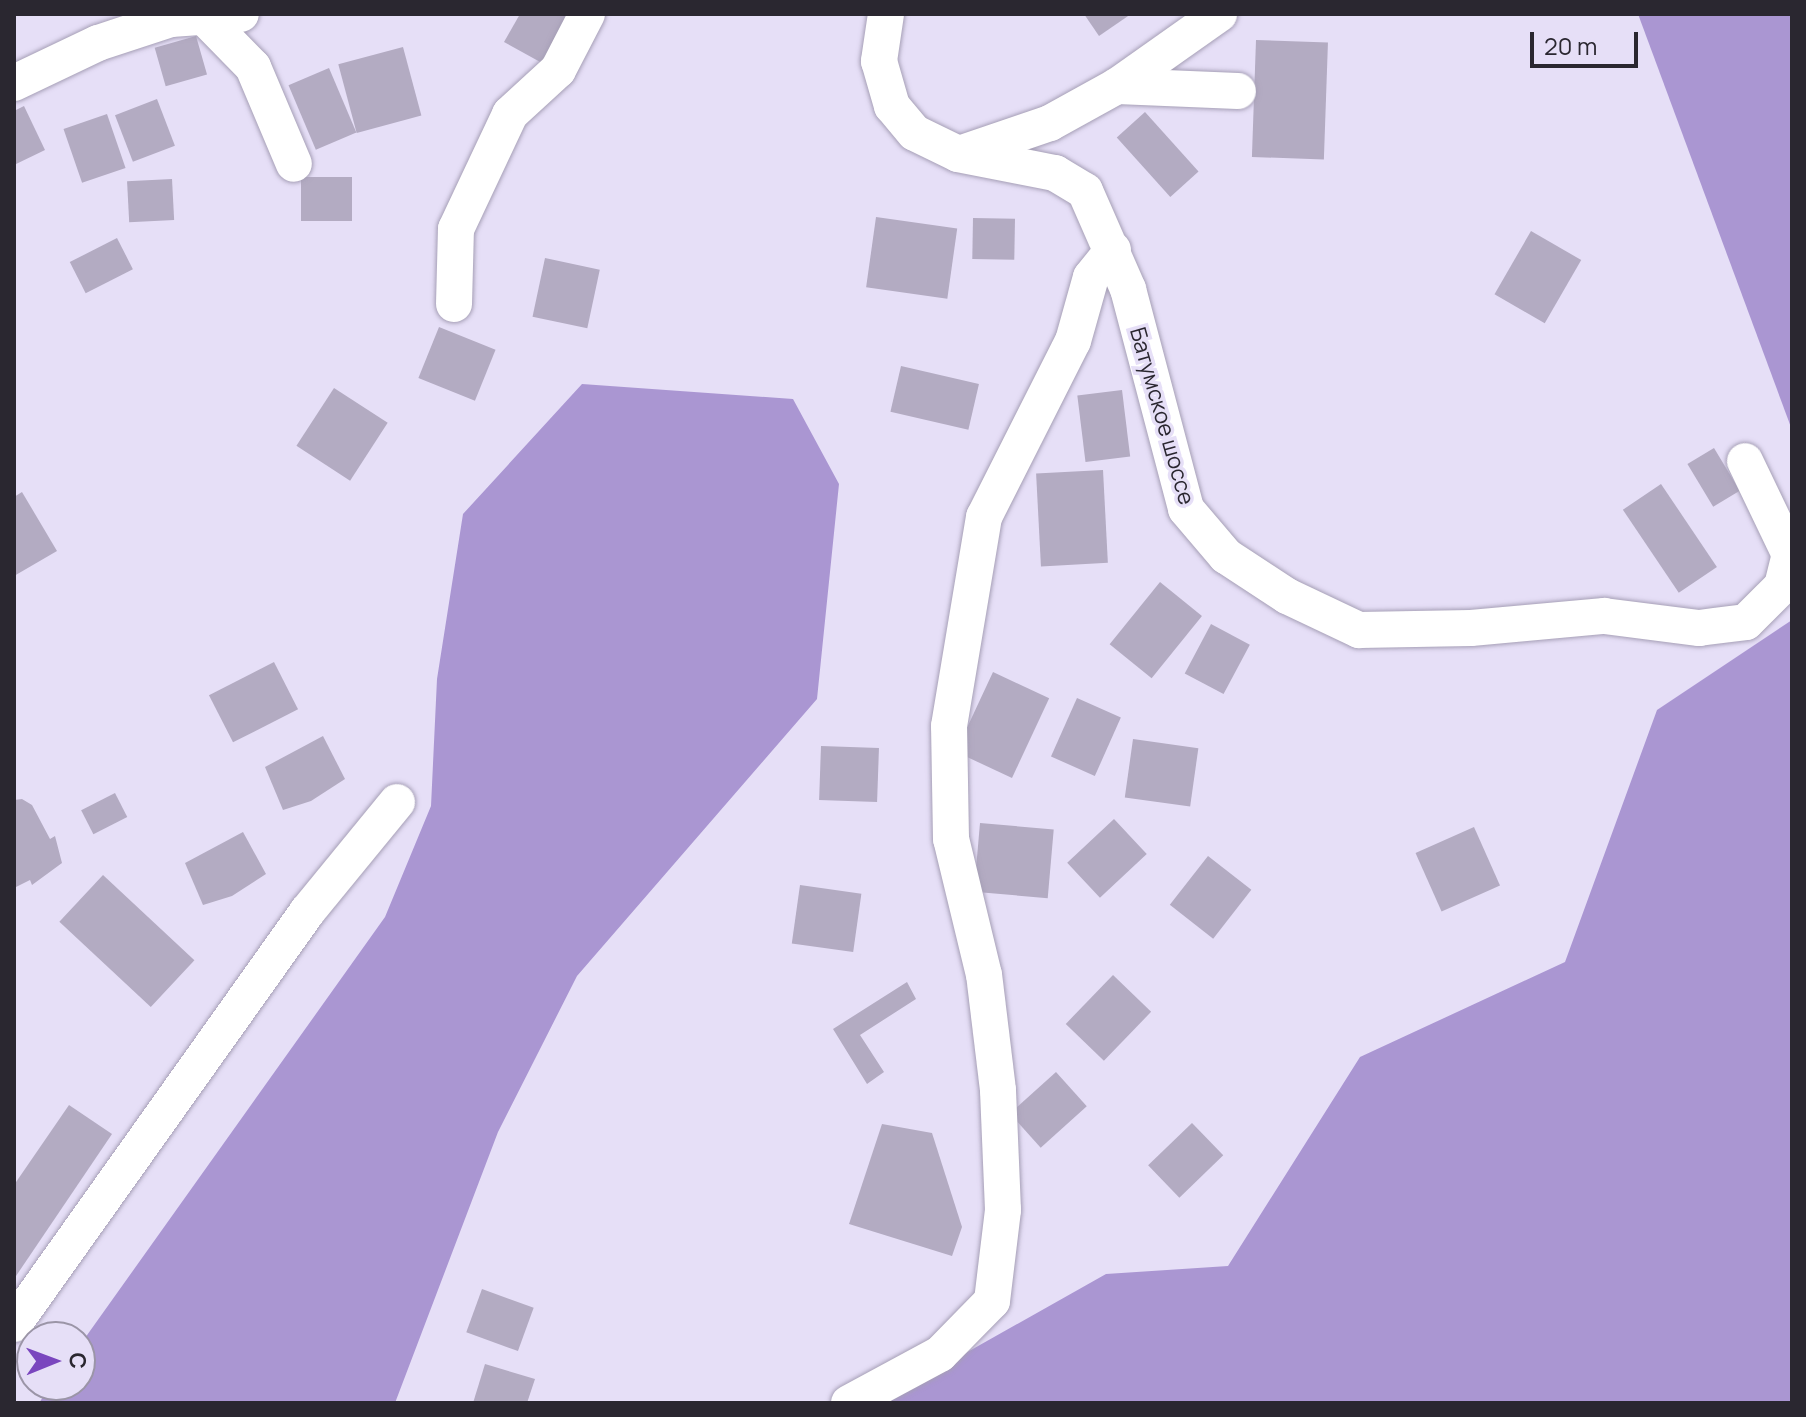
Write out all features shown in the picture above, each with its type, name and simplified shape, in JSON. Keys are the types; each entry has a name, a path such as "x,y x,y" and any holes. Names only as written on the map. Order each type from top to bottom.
{"street":[{"path":"14,83 98,43 182,17 241,14"},
{"path":"454,304 456,229 510,114 558,70 587,14"},
{"name":"Батумское шоссе","path":"886,14 879,61 892,106 915,133 958,154 1055,173 1085,191 1113,250 1186,509 1226,556 1287,596 1359,630 1471,628 1604,616 1699,628 1746,622 1782,586 1790,555 1745,461"},
{"path":"958,154 1050,123 1117,86 1219,14"},
{"path":"182,17 253,67 294,164"},
{"path":"1117,86 1238,91"},
{"path":"849,1403 940,1354 992,1301 1003,1210 998,1090 984,975 951,839 949,726 984,517 1073,341 1091,277 1113,250"},
{"path":"14,1324 307,912 397,802"}],"shaded area":[{"path":"1638,14 1792,14 1792,430"},
{"path":"582,384 793,399 839,484 817,699 577,976 498,1132 395,1403 39,1403 96,1401 96,1323 385,917 431,806 437,679 463,514"},
{"path":"1792,620 1792,1403 877,1403 1106,1274 1228,1266 1360,1057 1565,962 1657,710"}],"building":[{"path":"520,14 569,14 542,63 504,42"},
{"path":"1084,14 1131,14 1099,36"},
{"path":"196,36 207,74 166,86 155,48"},
{"path":"1256,40 1328,43 1324,159 1252,157"},
{"path":"403,47 421,116 357,133 338,64"},
{"path":"329,68 356,132 316,150 288,85"},
{"path":"157,99 175,146 133,162 115,115"},
{"path":"24,106 45,150 14,165 14,111"},
{"path":"1145,112 1199,171 1170,197 1117,137"},
{"path":"107,114 126,168 82,183 64,129"},
{"path":"301,177 352,177 352,221 301,221"},
{"path":"172,179 174,220 129,222 127,181"},
{"path":"876,217 957,228 947,299 866,287"},
{"path":"973,218 1015,219 1014,260 972,259"},
{"path":"1531,231 1581,260 1545,323 1494,294"},
{"path":"117,238 133,269 86,293 70,262"},
{"path":"545,258 600,270 587,328 533,317"},
{"path":"439,327 496,350 475,401 418,378"},
{"path":"901,366 979,384 968,430 890,412"},
{"path":"334,388 388,423 350,481 296,446"},
{"path":"1122,390 1130,457 1086,462 1077,395"},
{"path":"1714,448 1740,491 1713,507 1687,464"},
{"path":"1103,470 1108,563 1041,566 1036,474"},
{"path":"1661,484 1717,567 1679,593 1623,510"},
{"path":"22,492 57,551 14,576 14,497"},
{"path":"1160,582 1202,616 1152,678 1110,644"},
{"path":"1211,624 1250,645 1224,694 1185,673"},
{"path":"274,662 298,709 233,742 209,695"},
{"path":"993,672 1049,698 1012,778 956,752"},
{"path":"1077,698 1121,718 1095,776 1051,756"},
{"path":"323,736 345,779 311,801 283,810 265,767"},
{"path":"1133,739 1198,748 1190,807 1125,797"},
{"path":"821,746 879,748 877,802 819,800"},
{"path":"115,793 127,817 93,834 81,810"},
{"path":"22,799 32,805 50,839 55,836 62,863 32,885 30,880 14,888 14,800"},
{"path":"1114,819 1147,854 1100,898 1067,863"},
{"path":"980,823 1054,829 1048,898 974,892"},
{"path":"1474,827 1500,885 1442,911 1416,853"},
{"path":"243,832 266,874 232,896 203,905 185,863"},
{"path":"1208,856 1251,890 1213,939 1170,905"},
{"path":"103,875 194,960 151,1007 59,922"},
{"path":"800,885 861,894 853,952 792,943"},
{"path":"1113,975 1151,1012 1104,1061 1066,1024"},
{"path":"907,982 916,999 860,1035 884,1072 867,1084 833,1029"},
{"path":"1056,1072 1087,1106 1041,1148 1010,1113"},
{"path":"69,1105 112,1134 14,1279 14,1185"},
{"path":"1192,1123 1223,1155 1179,1198 1148,1165"},
{"path":"882,1124 932,1133 962,1227 952,1256 849,1224"},
{"path":"482,1289 534,1308 518,1351 466,1332"},
{"path":"485,1364 535,1379 527,1403 473,1403"}]}
